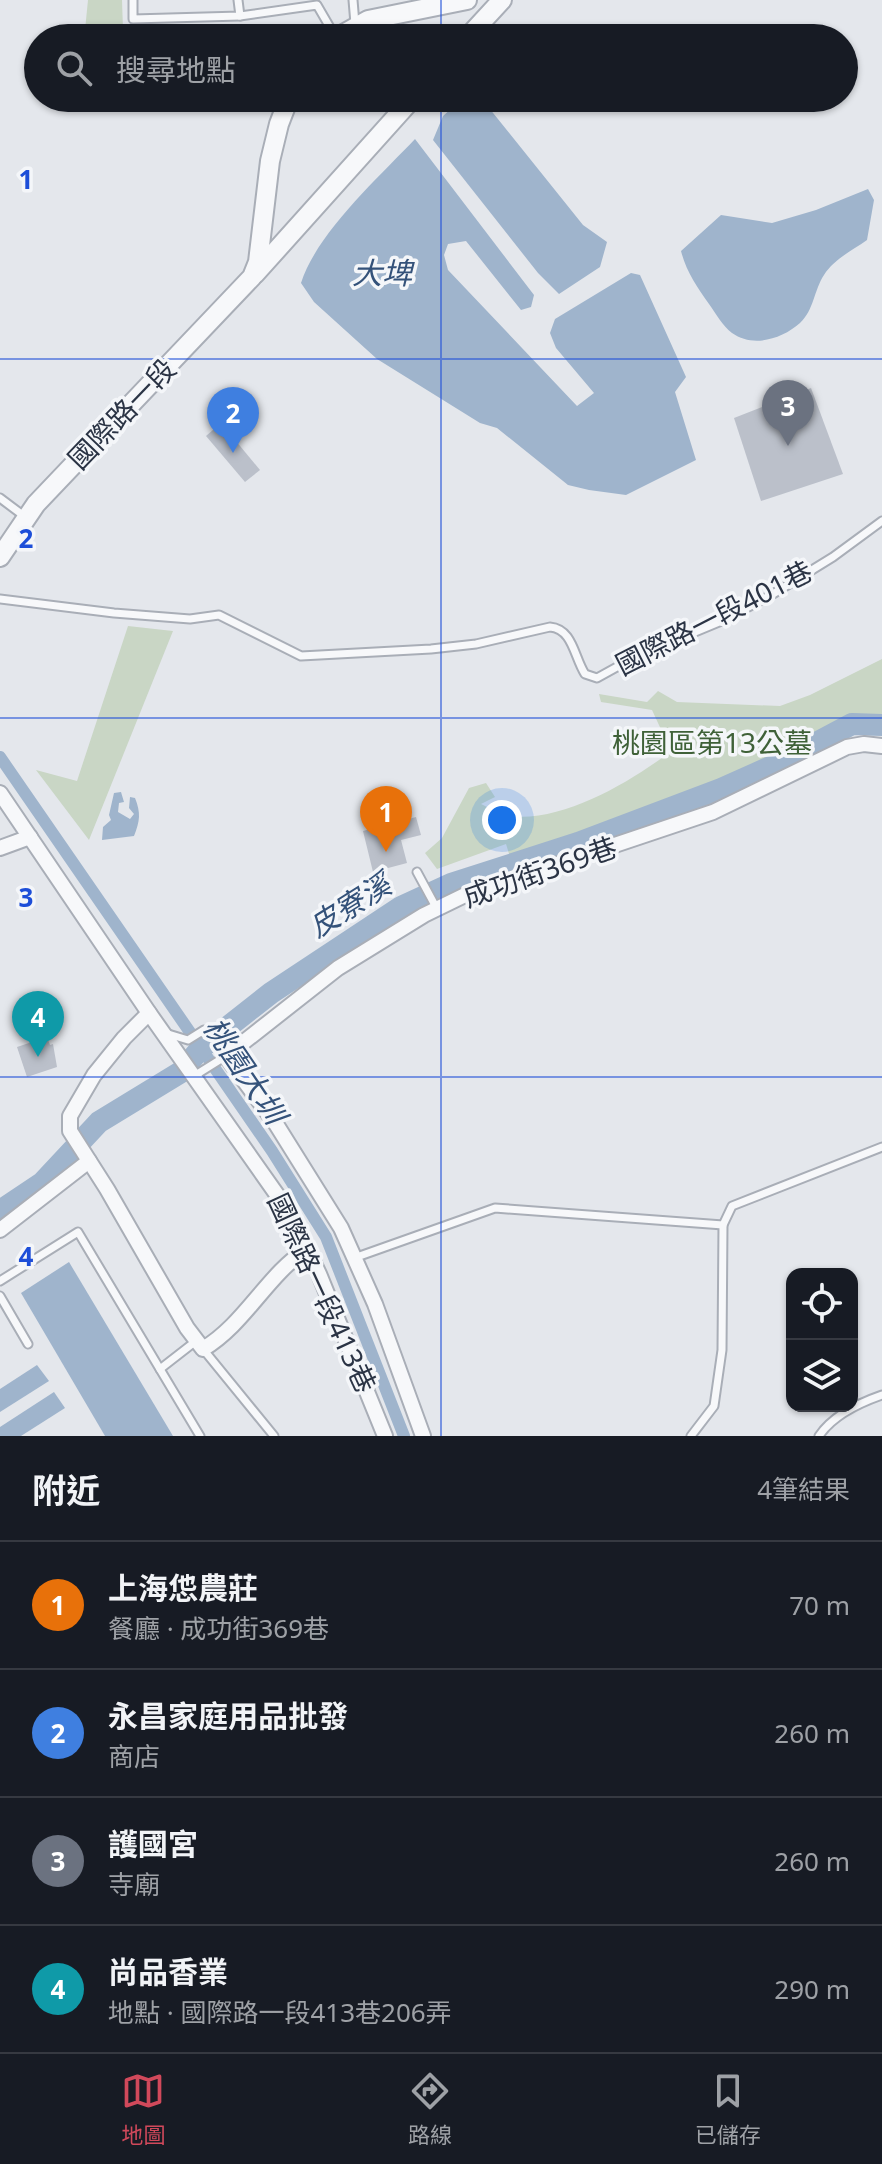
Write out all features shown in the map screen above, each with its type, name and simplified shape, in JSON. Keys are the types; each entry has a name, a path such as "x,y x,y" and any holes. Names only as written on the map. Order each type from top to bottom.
{"street":[{"path":"361,24 467,0"},
{"path":"480,24 502,0"},
{"path":"252,277 258,262 272,151 285,112"},
{"name":"國際路一段","path":"0,557 26,517 252,277 400,112"},
{"name":"成功街369巷","path":"226,1056 338,968 463,896 713,812 847,747 864,744 882,746"},
{"path":"0,793 163,1033"},
{"path":"0,848 30,837"},
{"path":"149,1013 94,1075 70,1116 70,1131 200,1345 256,1301 293,1258 307,1249"},
{"name":"國際路一段413巷","path":"163,1033 292,1216 385,1436"},
{"path":"226,1056 276,1124 341,1228 375,1304 423,1436"},
{"path":"0,1230 87,1158"}],"lane":[{"path":"133,0 133,19 240,16 317,2 329,24"},
{"path":"238,0 240,16"},
{"path":"353,0 355,24"},
{"path":"0,498 26,517"},
{"name":"國際路一段401巷","path":"0,599 144,616 190,619 219,615 301,656 476,644 550,627 558,628 567,635 585,674 597,678 635,657 724,620 773,594 833,557 882,521"},
{"path":"417,872 437,909"},
{"path":"163,1033 188,1040 204,1030"},
{"path":"193,1076 226,1056"},
{"path":"691,1436 714,1406 722,1350 723,1225 732,1206 882,1147"},
{"path":"354,1258 495,1208 723,1225"},
{"path":"0,1281 78,1232 200,1436"},
{"path":"0,1296 28,1344"},
{"path":"160,1369 200,1345 274,1436"},
{"path":"819,1436 827,1424 862,1402 882,1395"}],"green space":[{"path":"88,0 122,0 123,24 86,24"},
{"path":"128,626 173,631 89,840 36,770 77,781"},
{"name":"桃園區第13公墓","path":"882,659 882,714 848,719 717,785 510,857 506,844 437,869 425,853 442,838 469,788 486,783 495,797 481,804 501,814 525,817 547,814 570,808 615,788 671,751 652,710 601,702 599,694 647,702 658,691 677,702 780,706 810,695"}],"water":[{"path":"447,112 492,112 583,225 607,242 600,267 559,294 538,273 433,140"},
{"name":"大埤","path":"415,139 534,295 531,307 521,310 466,241 448,244 444,255 448,270 577,406 594,393 556,348 550,333 555,319 631,273 640,275 686,377 675,392 696,460 626,495 568,485 497,428 480,423 377,359 314,302 301,283 320,245 350,207"},
{"path":"868,189 874,200 867,240 828,269 800,323 767,340 749,340 732,333 696,285 681,251 721,215 772,223 816,210"},
{"path":"121,792 124,802 119,803 118,812 130,819 134,814 129,808 130,797 135,798 138,826 134,836 102,840 103,827 111,820 109,815 114,793"},
{"path":"69,1262 173,1436 105,1436 21,1293"},
{"path":"37,1365 49,1381 0,1412 0,1389"},
{"path":"54,1392 65,1408 21,1436 0,1436 0,1427"}],"building":[{"path":"811,388 843,474 761,501 734,418"},
{"path":"221,423 260,470 245,482 206,436"},
{"path":"416,817 421,835 401,840 407,863 373,872 363,831"},
{"path":"47,1037 50,1045 53,1044 57,1067 27,1077 17,1047"}],"waterway":[{"name":"皮寮溪","path":"0,1211 42,1183 99,1122 181,1072 201,1048 271,993 401,907 451,884 578,843 721,789 775,765 852,724 882,725"},
{"name":"桃園大圳","path":"0,757 272,1151 326,1237 404,1436"}],"place":[{"name":"護國宮","path":"788,446"},
{"name":"永昌家庭用品批發","path":"233,453"},
{"name":"上海怹農莊","path":"386,852"},
{"name":"尚品香業","path":"38,1057"}]}
